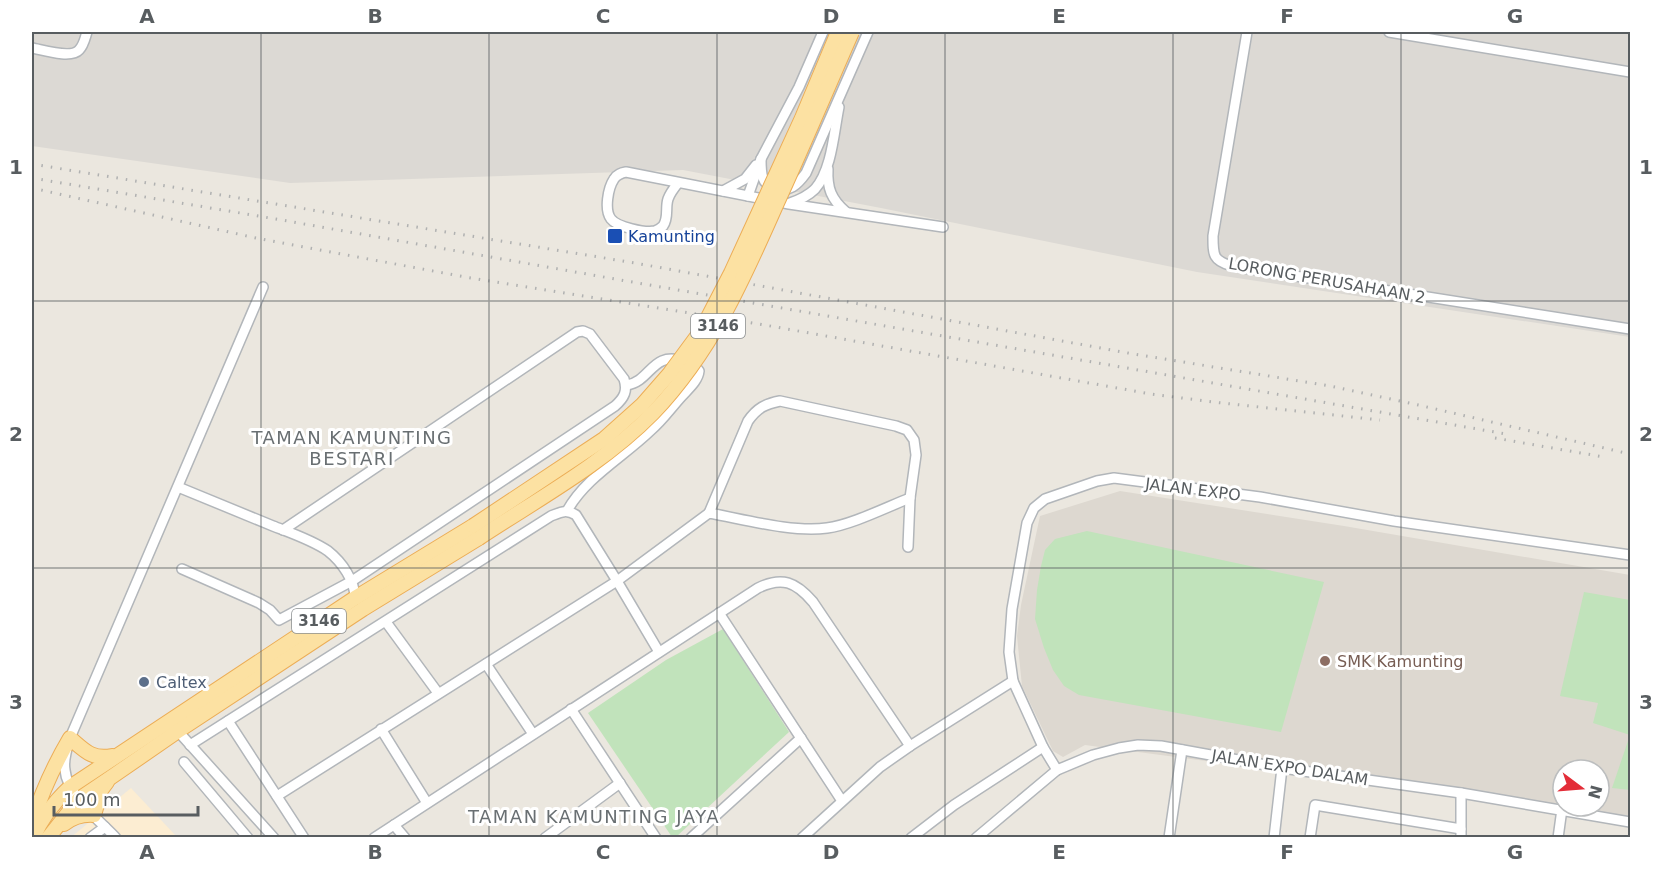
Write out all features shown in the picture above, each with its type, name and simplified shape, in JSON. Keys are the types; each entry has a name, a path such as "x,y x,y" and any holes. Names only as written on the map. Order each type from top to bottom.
{"main road":[{"name":"3146","path":"49,837 79,799 476,532 604,439 642,405 670,373 701,331 731,273 802,118 838,32"},
{"name":"3146","path":"33,837 54,802 69,787 114,756 355,598 583,471 620,443 651,415 678,386 711,339 742,284 852,32"},
{"path":"32,822 50,775 70,738 95,757 114,756"},
{"path":"49,837 71,819 83,814 94,814 101,790 110,778"}],"street":[{"path":"32,48 67,55 74,54 80,50 87,32"},
{"path":"748,196 761,159 799,87 823,32"},
{"path":"761,159 762,177 765,183 779,189 790,189 798,184 806,173 868,32"},
{"name":"LORONG PERUSAHAAN 2","path":"1247,32 1213,236 1213,250 1216,258 1223,264 1630,330"},
{"path":"1389,32 1411,33 1630,72"},
{"path":"843,87 828,164 828,188 832,198 846,212"},
{"path":"723,191 745,179 761,159"},
{"path":"789,204 804,198 815,189 828,164"},
{"path":"678,183 668,198 664,224 655,231 621,226 608,216 608,197 611,186 619,174 626,172 789,204 943,227"},
{"path":"116,837 69,787 64,771 70,738 262,287"},
{"path":"182,569 259,603 279,620 352,581 615,406 625,394 627,386 624,379 590,334 583,331 577,332 283,530"},
{"path":"567,511 574,499 588,484 652,430 693,384 699,370 671,358 658,362 640,380 627,386"},
{"path":"277,796 617,581 708,513 748,421 757,409 768,403 780,401 907,430 914,440 916,455 910,498 908,547"},
{"name":"JALAN EXPO","path":"1057,770 1043,747 1013,681 1009,652 1012,609 1027,523 1034,508 1045,499 1097,481 1114,478 1630,555"},
{"path":"178,487 328,551 352,581 355,598"},
{"path":"708,513 809,530 829,528 910,498"},
{"path":"190,744 561,511 576,515 659,652"},
{"path":"374,837 768,583 781,581 792,584 805,592 910,746"},
{"path":"720,613 842,801"},
{"path":"386,622 438,693"},
{"path":"486,664 533,734"},
{"path":"802,837 880,767 1013,681"},
{"path":"571,709 656,837"},
{"path":"168,720 274,837"},
{"path":"228,721 304,837"},
{"path":"381,729 427,802"},
{"path":"691,837 801,738"},
{"name":"JALAN EXPO DALAM","path":"976,837 1057,770 1094,755 1138,745 1161,746 1282,768 1461,792 1551,807"},
{"path":"911,837 954,805 1043,747"},
{"path":"1169,837 1182,750"},
{"path":"184,762 248,837"},
{"path":"1274,837 1282,768"},
{"path":"545,837 620,783"},
{"path":"1310,837 1315,805 1461,833 1461,792"},
{"path":"1558,837 1561,818"},
{"name":"JALAN EXPO DALAM","path":"1609,818 1630,822"},
{"path":"393,825 405,837"},
{"path":"90,837 105,827"}],"shaded area":[{"path":"32,32 1630,32 1630,337 1197,272 683,170 290,183 32,146"},
{"name":"SMK Kamunting","path":"1120,491 1344,526 1630,575 1630,817 1611,814 1611,758 1551,758 1551,807 1085,745 1063,757 1053,751 1022,686 1017,636 1021,605 1040,516"},
{"path":"131,788 177,837 70,838"}],"green space":[{"path":"1087,531 1324,582 1281,732 1079,695 1064,686 1053,670 1035,619 1037,590 1045,550 1055,539"},
{"path":"1584,592 1630,600 1630,735 1593,723 1598,703 1560,696"},
{"path":"723,629 789,732 676,837 672,837 588,713 666,660"},
{"path":"1630,735 1630,790 1612,788"}],"railway":[{"path":"32,164 635,263 1128,353 1330,386 1630,454"},
{"path":"32,178 1506,434"},
{"path":"32,188 256,238 465,277 759,324 1151,394 1380,420"},
{"path":"1495,438 1604,457"}],"place":[{"name":"Kamunting","path":"615,236"},
{"name":"SMK Kamunting","path":"1325,661"},
{"name":"Caltex","path":"144,682"}],"district":[{"name":"TAMAN KAMUNTING BESTARI","path":"352,448"},
{"name":"TAMAN KAMUNTING JAYA","path":"594,817"}]}
